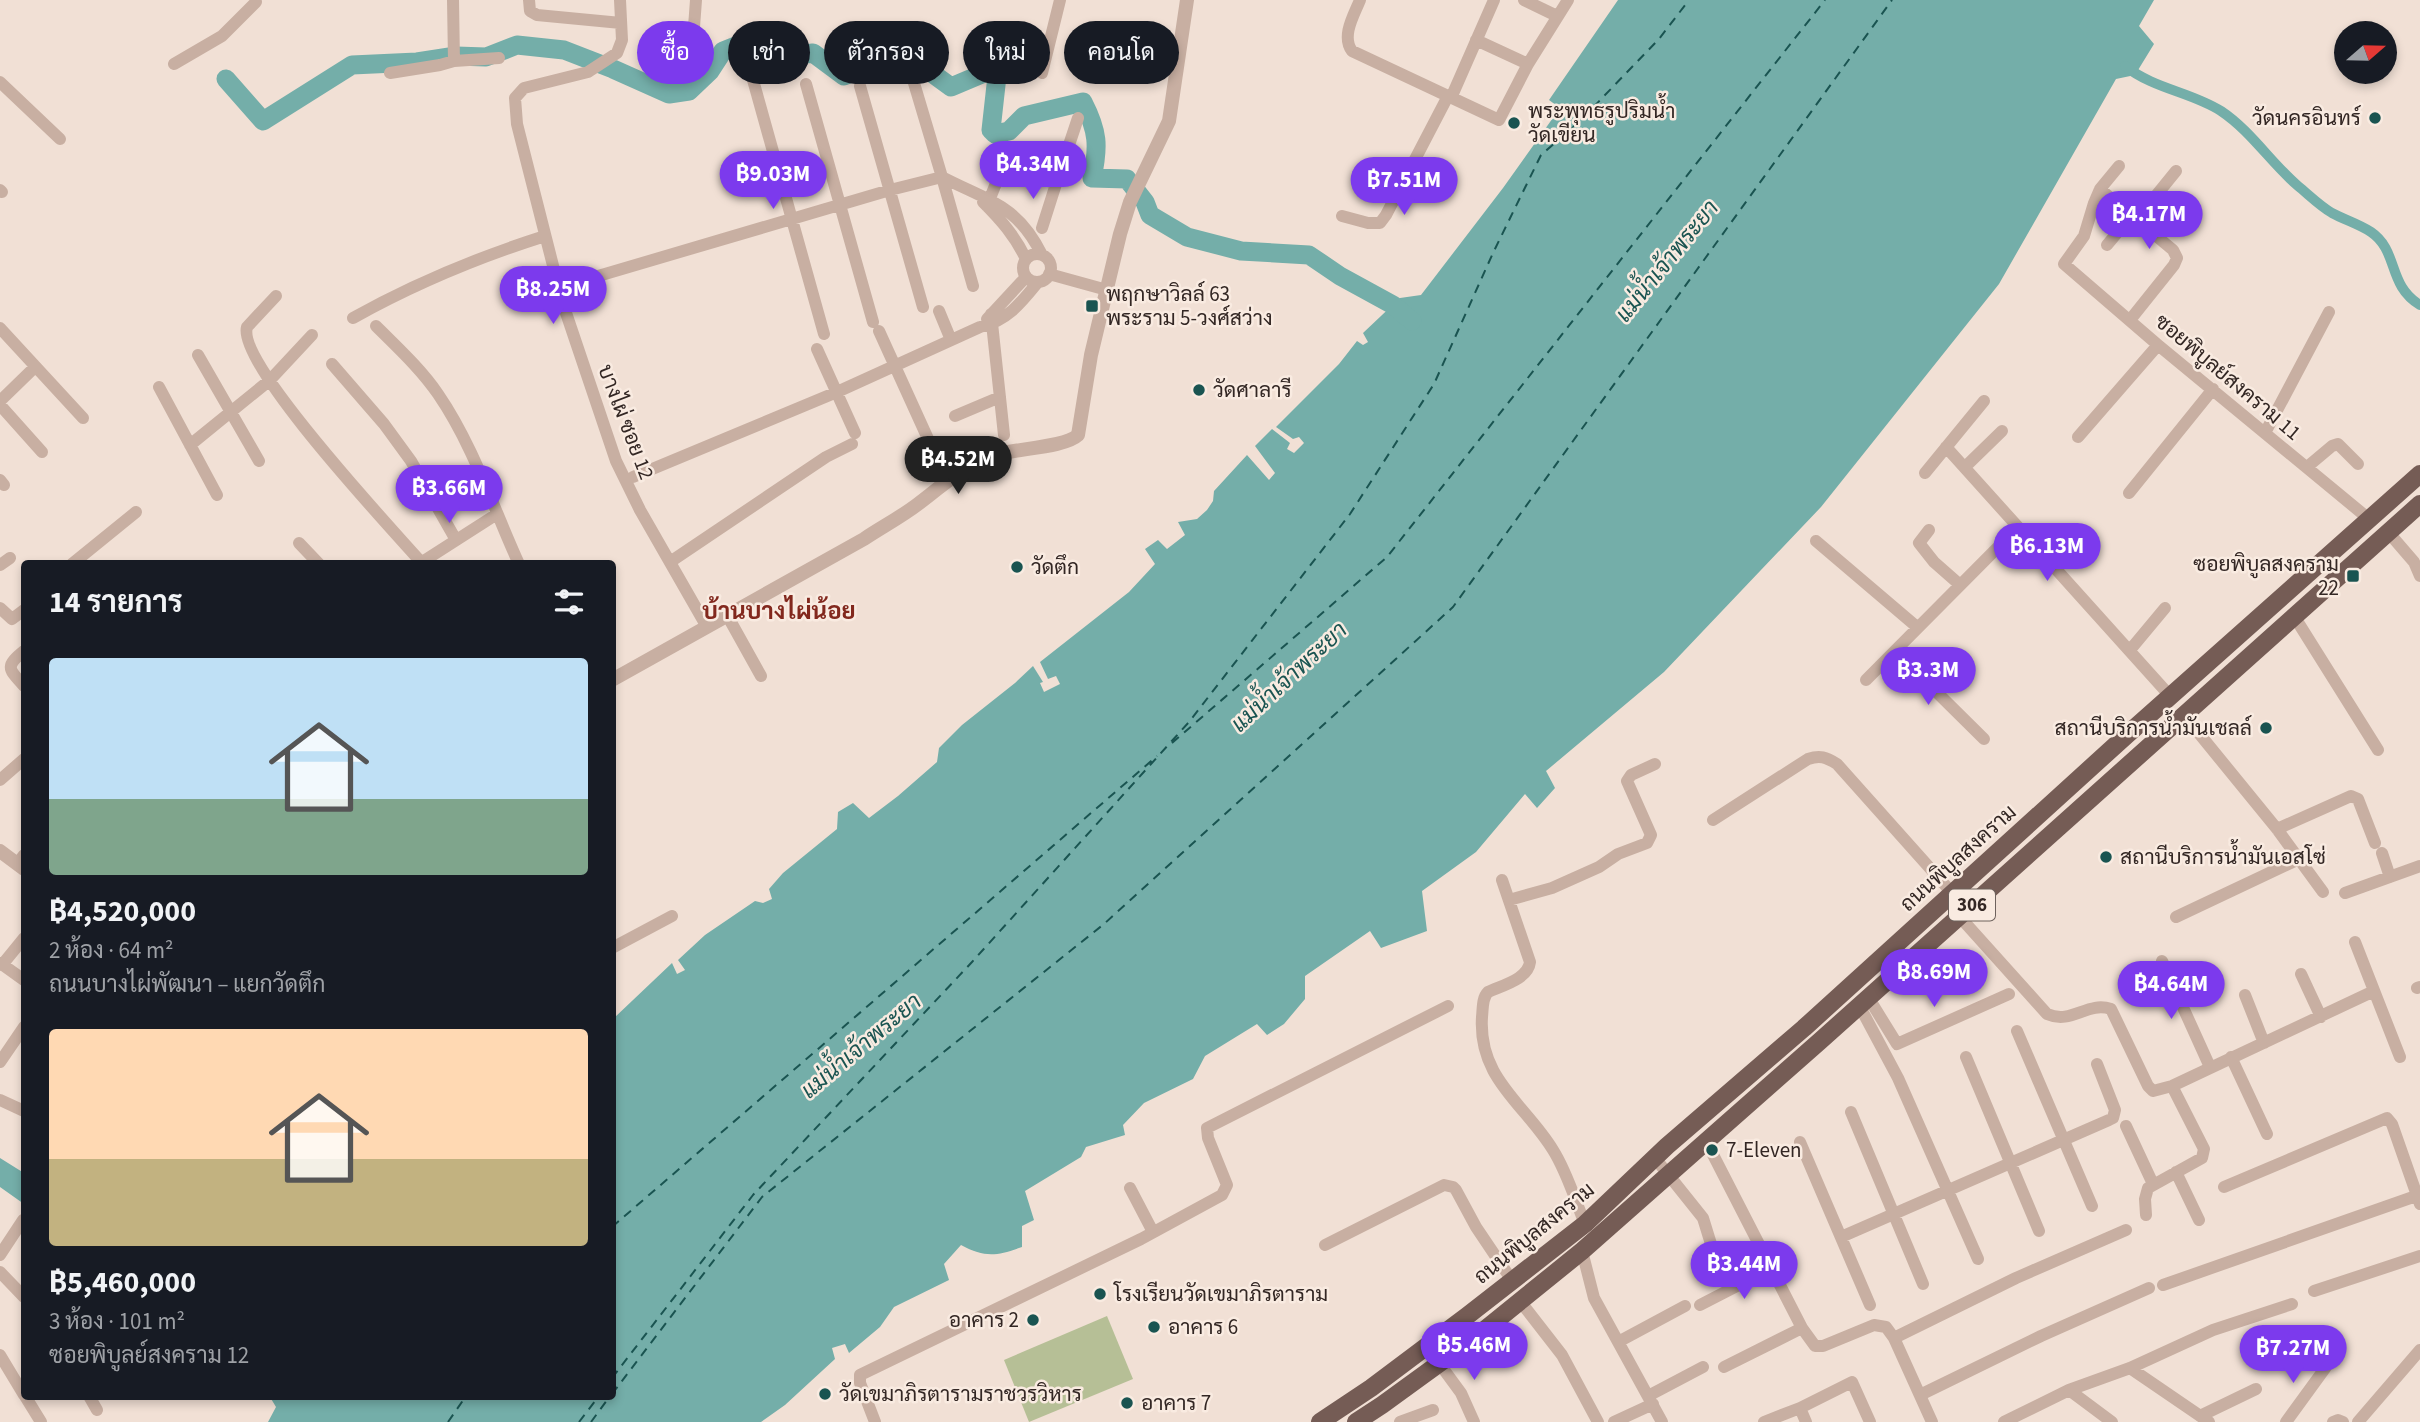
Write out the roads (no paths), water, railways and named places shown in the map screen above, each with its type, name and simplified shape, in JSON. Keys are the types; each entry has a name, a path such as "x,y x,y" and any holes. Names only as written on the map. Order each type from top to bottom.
{"main road":[{"name":"ถนนพิบูลสงคราม","path":"1321,1422 1513,1282 1585,1224 1655,1158 2420,474"},
{"name":"ถนนพิบูลสงคราม","path":"1363,1420 1582,1251 2420,504"},
{"path":"2171,697 2183,715"},
{"path":"1628,1184 1640,1200"}],"street":[{"path":"453,0 454,56"},
{"path":"529,0 530,11 537,15 621,23 620,0"},
{"path":"694,21 696,0"},
{"path":"1050,41 1060,0"},
{"path":"616,678 874,533 984,458 1011,450 1074,439 1079,431 1091,355 1130,202 1169,121 1187,0"},
{"path":"1360,0 1347,36 1352,51 1499,120 1528,64 1568,0"},
{"path":"1342,216 1368,223 1380,223 1387,215 1449,97 1494,0"},
{"path":"1524,0 1557,16"},
{"path":"174,64 222,36 255,1"},
{"name":"บางไผ่ ซอย 12","path":"621,23 622,40 617,53 595,70 524,88 515,99 517,124 562,301 617,461 640,510 707,626"},
{"path":"1476,40 1528,64"},
{"path":"390,74 440,65 454,56 499,58"},
{"path":"0,82 60,139"},
{"path":"754,84 824,334"},
{"path":"806,84 876,327 939,463"},
{"path":"914,84 973,286"},
{"path":"860,86 923,307"},
{"path":"1042,228 1078,118"},
{"path":"2119,166 2100,189 2173,250 2177,257 2174,265 2130,320"},
{"path":"989,202 999,172 1006,167 1056,184"},
{"path":"2107,245 2176,171"},
{"path":"571,284 840,204 942,177 1014,214 1050,263 1049,274 1042,281 1032,279 1023,265 1026,259 1036,254 1042,255"},
{"name":"ซอยพิบูลย์สงคราม 11","path":"2100,189 2084,236 2064,264 2369,519"},
{"path":"989,202 1026,259"},
{"path":"353,318 499,251 545,236"},
{"path":"1049,274 1107,290"},
{"path":"633,478 837,392 988,322 1018,306 1032,279"},
{"path":"276,296 246,331 250,347 270,380 309,432 417,560"},
{"path":"939,311 951,340"},
{"path":"2265,433 2329,312"},
{"path":"988,322 1004,435"},
{"path":"376,326 436,392 466,444 517,560"},
{"path":"0,328 83,418"},
{"path":"190,445 270,380 312,335"},
{"path":"2078,437 2158,345"},
{"path":"670,562 853,438 837,392 817,349"},
{"path":"198,355 259,461"},
{"path":"332,364 411,461 456,540"},
{"path":"35,367 0,403 42,452"},
{"path":"159,387 217,495"},
{"path":"2129,493 2213,389"},
{"path":"955,416 1000,397"},
{"path":"1925,473 1984,401"},
{"path":"1965,467 2001,431"},
{"path":"2307,467 2338,444 2358,464"},
{"path":"1946,447 2171,697"},
{"path":"77,560 136,512"},
{"path":"425,560 497,514"},
{"path":"1866,680 2018,527"},
{"path":"1929,530 1919,543 1934,562 1959,584"},
{"path":"2389,533 2414,562 2420,576"},
{"path":"1816,541 1917,627"},
{"path":"299,543 315,560"},
{"path":"0,608 17,621 21,615"},
{"path":"2130,650 2165,608"},
{"path":"727,615 761,676"},
{"path":"2294,616 2378,750"},
{"path":"1895,651 1984,739"},
{"path":"21,654 10,666 21,683"},
{"path":"2183,715 2277,829 2323,891"},
{"path":"1713,820 1808,759 1819,756 1827,758 1837,764 1953,894"},
{"path":"0,780 21,762"},
{"path":"1509,900 1552,888 1599,867 1618,854 1647,843 1651,835 1627,781 1630,775 1655,764"},
{"path":"2277,829 2351,796 2358,799 2390,877"},
{"path":"0,851 21,862"},
{"path":"2176,917 2299,859"},
{"path":"2346,893 2420,866"},
{"path":"1502,880 1530,962 1525,974 1484,996 1484,1045 1495,1074 1555,1153 1585,1224"},
{"path":"616,946 672,916"},
{"path":"1959,916 2047,1014 2065,1018 2099,1006 2111,1009 2148,1086 2153,1091 2172,1086 2374,991"},
{"path":"21,941 1,964 21,978"},
{"path":"2355,942 2400,1057"},
{"path":"2162,961 2210,1067"},
{"path":"2301,974 2320,1017"},
{"path":"1864,1001 1897,1044 2009,994"},
{"path":"2245,995 2264,1043"},
{"path":"1864,1001 1978,1259"},
{"path":"875,1422 860,1383 860,1375 1153,1232 1226,1191 1227,1185 1208,1138 1207,1128 1448,1006"},
{"path":"2017,1031 2092,1206"},
{"path":"0,1062 21,1037"},
{"path":"1966,1057 2039,1231"},
{"path":"2231,1058 2267,1133"},
{"path":"1841,1237 2109,1120 2115,1114 2097,1064"},
{"path":"2146,1215 2147,1191 2153,1184 2205,1155 2172,1086"},
{"path":"0,1100 21,1110"},
{"path":"1851,1112 1923,1284"},
{"path":"2163,1285 2418,1200 2392,1124 2387,1118 2224,1187"},
{"path":"2126,1126 2153,1184"},
{"path":"1706,1141 1802,1328 1815,1346 1874,1325 1886,1328 1894,1338 1932,1422"},
{"path":"1800,1142 1870,1305"},
{"path":"1655,1158 1703,1218 1711,1244"},
{"path":"2176,1172 2199,1220"},
{"path":"1325,1245 1444,1185 1449,1185 1456,1190 1476,1227 1513,1282"},
{"path":"1130,1188 1153,1232"},
{"path":"0,1255 21,1223"},
{"path":"1894,1338 2016,1278 2126,1230"},
{"path":"1582,1251 1594,1298 1662,1422"},
{"path":"2314,1291 2420,1256"},
{"path":"1700,1305 1772,1268"},
{"path":"0,1272 21,1294"},
{"path":"1920,1395 2149,1287"},
{"path":"1520,1301 1562,1355 1598,1422"},
{"path":"2004,1422 2069,1390 2130,1368 2213,1330 2292,1304"},
{"path":"1618,1342 1685,1306"},
{"path":"1724,1367 1802,1328"},
{"path":"2358,1422 2420,1350"},
{"path":"0,1355 21,1389"},
{"path":"1439,1363 1461,1393 1474,1422"},
{"path":"1614,1422 1703,1367"},
{"path":"2286,1422 2326,1367"},
{"path":"2130,1368 2204,1419 2256,1389"},
{"path":"1764,1422 1800,1408 1852,1382 1870,1422"},
{"path":"2069,1390 2112,1422"},
{"path":"27,1400 41,1422"},
{"path":"91,1400 97,1410"},
{"path":"1800,1408 1807,1422"},
{"path":"1399,1422 1433,1410"},
{"path":"2333,1422 2343,1422"}],"water":[{"name":"แม่น้ำเจ้าพระยา","path":"1618,0 2154,0 2139,26 2154,44 2135,75 2116,79 1999,284 1821,507 1664,672 1546,771 1555,788 1537,808 1525,794 1476,852 1422,891 1427,931 1381,948 1370,931 1305,976 1305,999 1284,1024 1267,1035 1257,1024 1205,1056 1193,1079 1144,1103 1123,1125 1125,1135 1086,1147 1081,1157 1025,1191 1034,1220 1022,1226 1022,1247 984,1254 961,1245 944,1264 949,1280 894,1307 880,1327 849,1353 845,1344 832,1348 835,1359 785,1405 761,1422 268,1422 276,1407 272,1400 616,1400 616,1016 672,963 677,974 685,970 678,960 705,935 755,901 763,903 772,899 769,889 783,873 837,829 838,812 853,803 869,818 937,762 939,748 962,725 1033,666 1043,682 1040,683 1044,692 1060,684 1056,676 1048,679 1040,662 1129,592 1155,564 1145,549 1158,540 1167,549 1185,535 1178,522 1197,519 1207,510 1213,501 1214,491 1247,455 1269,480 1275,473 1255,446 1272,429 1290,443 1287,449 1294,453 1304,443 1299,437 1293,439 1276,427 1339,364 1357,341 1363,345 1368,342 1363,333 1400,298 1421,295 1560,108 1549,100"},
{"path":"0,1158 21,1171 21,1202 0,1187"}],"waterway":[{"path":"226,79 263,121 352,65 417,62 456,56 486,57 517,45 564,50 669,94 689,91 710,71 723,51 743,43 773,66 791,56 813,53 844,76 903,52 951,87 989,71 997,76 991,130 995,134 1009,131 1024,116 1083,102 1096,139 1092,178 1127,179 1145,202 1150,215 1187,237 1241,251 1309,255 1340,276 1393,305 1412,321"},
{"path":"2125,66 2148,80 2197,99 2232,119 2288,177 2319,204 2366,229 2380,240 2402,288 2420,305"}],"place":[{"name":"วัดนครอินทร์","path":"2375,118"},
{"name":"พระพุทธรูปริมน้ำ วัดเขียน","path":"1514,123"},
{"name":"พฤกษาวิลล์ 63 พระราม 5-วงศ์สว่าง","path":"1092,306"},
{"name":"วัดศาลารี","path":"1199,390"},
{"name":"วัดตึก","path":"1017,567"},
{"name":"ซอยพิบูลสงคราม 22","path":"2353,576"},
{"name":"สถานีบริการน้ำมันเชลล์","path":"2266,728"},
{"name":"สถานีบริการน้ำมันเอสโซ่","path":"2106,857"},
{"name":"7-Eleven","path":"1712,1150"},
{"name":"โรงเรียนวัดเขมาภิรตาราม","path":"1100,1294"},
{"name":"อาคาร 2","path":"1033,1320"},
{"name":"อาคาร 6","path":"1154,1327"},
{"name":"วัดเขมาภิรตารามราชวรวิหาร","path":"825,1394"},
{"name":"อาคาร 7","path":"1127,1403"}],"district":[{"name":"บ้านบางไผ่น้อย","path":"779,611"}]}
